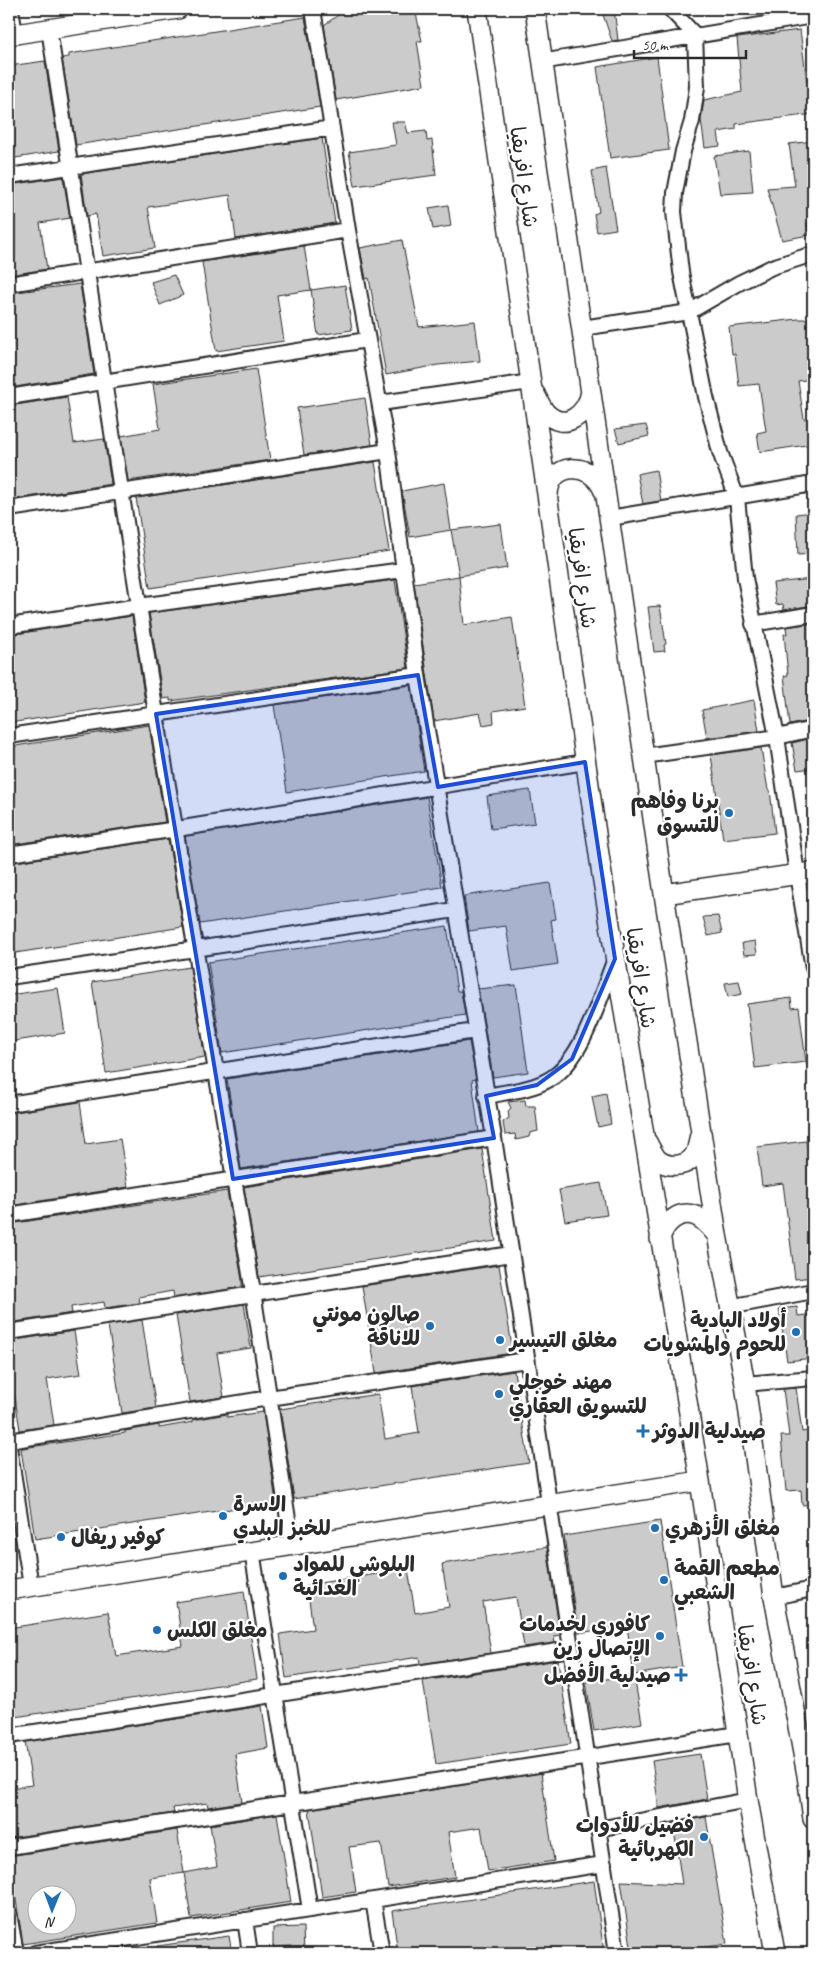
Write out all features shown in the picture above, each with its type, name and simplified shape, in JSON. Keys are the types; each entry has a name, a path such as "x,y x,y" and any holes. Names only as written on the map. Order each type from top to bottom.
{"street":[{"path":"11,9 12,35 178,9"},
{"path":"313,9 348,230 388,451 418,675 438,787 455,910 494,1138 617,1953"},
{"name":"شارع افريقيا","path":"477,9 615,959 700,1481 748,1800 775,1953"},
{"name":"شارع افريقيا","path":"535,9 664,894 717,1235 745,1384 774,1597 810,1774 813,1819"},
{"path":"670,9 695,35 697,87 692,121 683,151 675,193 674,212 680,272 720,452 737,498 745,578 753,624 805,873 813,968"},
{"path":"542,62 813,16"},
{"path":"48,29 156,714 177,829 215,1070 253,1292 292,1545"},
{"path":"9,176 332,128"},
{"path":"9,284 348,230"},
{"path":"582,328 689,312 739,283 772,267 813,254"},
{"path":"9,397 368,340"},
{"path":"380,403 532,385 545,412 559,420 567,420 575,418 587,407 591,392 590,382"},
{"path":"9,508 388,451"},
{"path":"548,501 551,484 563,472 572,469 580,469 596,476 607,499"},
{"path":"610,518 813,484"},
{"path":"9,626 139,606 403,570"},
{"path":"753,624 813,614"},
{"path":"9,736 418,675"},
{"path":"644,756 777,737 813,729"},
{"path":"9,854 177,829 585,762"},
{"path":"664,894 805,873"},
{"path":"9,977 455,910"},
{"path":"486,1096 537,1085 550,1080 562,1070 572,1059 582,1040 615,959"},
{"path":"9,1104 215,1070 475,1031"},
{"path":"645,1139 657,1158 664,1163 684,1164 691,1160 696,1153 701,1129"},
{"path":"9,1215 494,1138"},
{"path":"660,1239 662,1231 669,1222 684,1215 696,1216 701,1219 717,1235"},
{"path":"9,1332 253,1292 511,1254"},
{"path":"730,1307 813,1292"},
{"path":"9,1441 269,1398 527,1360"},
{"path":"745,1384 813,1378"},
{"path":"9,1447 31,1586"},
{"path":"9,1590 700,1481"},
{"path":"252,1551 310,1910"},
{"path":"774,1597 813,1589"},
{"path":"9,1736 571,1649"},
{"path":"9,1847 738,1734"},
{"path":"598,1829 748,1800"},
{"path":"35,1953 604,1864"},
{"path":"373,1900 382,1953"},
{"path":"9,1914 16,1953"},
{"path":"245,1920 250,1953"}],"highlighted area":[{"path":"418,675 438,787 585,762 615,959 572,1059 537,1085 486,1096 494,1138 233,1179 156,714"}],"building":[{"path":"373,9 415,9 422,41 417,41 424,85 336,100 324,25 341,13"},
{"path":"601,9 614,9 618,40 612,41"},
{"path":"305,17 320,107 76,145 62,58 69,57 69,54"},
{"path":"800,30 807,82 811,81 813,114 736,124 736,129 718,132 720,146 705,148 701,120 704,100 742,92 737,38"},
{"path":"657,57 669,150 610,158 597,67"},
{"path":"45,61 59,151 9,159 9,66"},
{"path":"392,122 405,122 408,133 426,131 427,141 432,140 436,175 355,186 349,152 396,145"},
{"path":"322,138 335,223 236,239 230,195 148,207 155,248 103,256 96,214 87,216 81,174"},
{"path":"813,141 813,223 807,223 809,235 782,240 767,188 795,186 789,144"},
{"path":"749,151 753,192 720,194 714,156"},
{"path":"606,168 616,229 597,232 594,214 599,212 592,171"},
{"path":"63,177 70,218 40,223 47,269 9,275 9,185"},
{"path":"448,205 451,226 433,229 429,208"},
{"path":"402,240 419,327 475,321 480,361 438,365 386,375 369,278 366,279 360,248"},
{"path":"304,246 311,290 277,295 284,341 216,351 202,262"},
{"path":"174,275 183,295 160,305 151,282"},
{"path":"80,284 94,374 9,388 9,293"},
{"path":"345,285 352,330 318,335 311,290"},
{"path":"813,319 813,379 798,381 804,419 813,418 813,444 760,452 757,433 766,431 759,384 739,386 735,354 732,354 729,327"},
{"path":"256,369 270,460 128,481 121,436 160,429 153,384"},
{"path":"67,397 74,443 104,439 111,484 9,500 9,406"},
{"path":"365,398 372,445 304,455 297,408"},
{"path":"646,425 649,436 619,443 615,429"},
{"path":"375,462 389,551 150,588 136,498"},
{"path":"656,470 661,501 643,504 637,474"},
{"path":"444,483 451,530 410,537 402,491"},
{"path":"813,512 813,554 798,555 796,514"},
{"path":"501,524 507,568 459,576 451,530"},
{"path":"459,576 464,625 512,617 525,706 493,711 494,723 483,725 480,713 434,721 414,583"},
{"path":"813,579 813,605 784,610 783,604 776,605 773,583"},
{"path":"395,580 408,668 170,701 170,698 163,699 149,613"},
{"path":"660,606 666,644 664,645 665,651 654,652 648,607"},
{"path":"132,616 145,702 9,723 9,635"},
{"path":"813,623 813,720 790,725 784,676 788,675 784,634 787,634 786,627"},
{"path":"411,685 424,771 287,792 274,705"},
{"path":"754,700 759,731 707,738 702,710"},
{"path":"149,725 165,822 9,845 9,747"},
{"path":"813,738 813,768 797,770 792,743"},
{"path":"761,748 768,790 770,790 775,833 723,839 711,755"},
{"path":"530,790 535,823 491,829 487,796"},
{"path":"427,797 442,887 200,924 185,836"},
{"path":"168,839 183,927 9,954 9,863"},
{"path":"550,883 556,919 551,920 558,964 513,971 506,926 469,931 464,896"},
{"path":"718,916 722,933 708,936 703,917"},
{"path":"447,926 457,991 461,991 465,1015 222,1053 208,962"},
{"path":"755,941 757,954 744,955 742,943"},
{"path":"190,967 205,1057 106,1073 92,982"},
{"path":"739,981 742,994 728,997 725,983"},
{"path":"516,985 528,1072 493,1077 478,989"},
{"path":"58,988 65,1033 9,1042 9,995"},
{"path":"791,998 792,1008 799,1007 806,1062 755,1068 747,1004"},
{"path":"469,1041 476,1079 472,1080 479,1132 241,1169 227,1079"},
{"path":"606,1093 611,1124 598,1127 592,1096"},
{"path":"525,1100 526,1106 535,1106 538,1131 530,1133 529,1137 516,1140 515,1134 505,1135 503,1122 509,1118 508,1111 511,1108 508,1102"},
{"path":"80,1102 86,1144 120,1139 128,1187 9,1206 9,1113"},
{"path":"806,1141 813,1184 813,1277 795,1279 783,1183 762,1186 757,1147"},
{"path":"482,1149 496,1241 259,1277 244,1187"},
{"path":"601,1183 607,1215 565,1221 559,1190"},
{"path":"227,1191 242,1287 174,1298 173,1291 139,1297 140,1303 105,1308 104,1302 71,1307 72,1313 9,1323 9,1224"},
{"path":"499,1265 513,1353 376,1373 362,1286"},
{"path":"244,1304 251,1348 217,1353 224,1397 190,1402 176,1315"},
{"path":"797,1307 798,1316 813,1314 813,1358 787,1361 779,1309"},
{"path":"142,1320 156,1408 122,1413 108,1325"},
{"path":"74,1331 81,1374 47,1379 54,1425 20,1430 9,1359 9,1341"},
{"path":"514,1371 529,1463 294,1499 280,1409 378,1394 385,1439 419,1433 412,1386"},
{"path":"796,1388 802,1432 813,1430 813,1457 811,1458 813,1504 802,1505 801,1490 786,1491 781,1436 789,1436 783,1389"},
{"path":"263,1412 276,1502 35,1539 21,1449 125,1433 125,1431 159,1425 159,1428 227,1414 227,1417"},
{"path":"660,1521 682,1667 634,1675 627,1626 578,1633 564,1536"},
{"path":"547,1547 560,1635 554,1636 555,1643 524,1647 516,1597 483,1602 491,1653 420,1664 419,1657 286,1678 280,1634 313,1629 307,1585 408,1569 415,1613 449,1607 442,1564"},
{"path":"244,1591 257,1679 9,1718 9,1628 108,1612 116,1656 183,1646 176,1602"},
{"path":"558,1660 571,1744 436,1764 423,1681"},
{"path":"634,1675 642,1723 594,1731 586,1682"},
{"path":"262,1706 268,1748 235,1754 242,1802 208,1807 207,1803 173,1808 174,1813 9,1838 9,1788 32,1785 25,1742"},
{"path":"700,1754 707,1799 659,1808 652,1761"},
{"path":"541,1773 554,1861 488,1871 481,1827 448,1832 455,1877 388,1887 381,1843 349,1847 356,1892 322,1897 309,1809"},
{"path":"277,1814 291,1902 191,1918 184,1873 217,1867 210,1825"},
{"path":"706,1817 727,1944 686,1950 686,1953 632,1953 621,1881 682,1884 673,1823"},
{"path":"177,1830 184,1873 150,1878 157,1923 23,1944 9,1856"},
{"path":"594,1881 604,1953 398,1953 392,1911"},
{"path":"303,1927 304,1953 292,1953 292,1946 273,1947 273,1928"},
{"path":"229,1936 232,1953 157,1953 157,1946"}],"place":[{"name":"برنا وفاهم للتسوق","path":"729,813"},
{"name":"صالون مونتي للاناقة","path":"430,1326"},
{"name":"أولاد البادية للحوم والمشويات","path":"796,1332"},
{"name":"مغلق التيسير","path":"500,1340"},
{"name":"مهند خوجلي للتسويق العقاري","path":"499,1394"},
{"name":"صيدلية الدوثر","path":"643,1431"},
{"name":"الاسرة للخبز البلدي","path":"223,1516"},
{"name":"مغلق الأزهري","path":"655,1528"},
{"name":"كوفير ريفال","path":"61,1537"},
{"name":"البلوشي للمواد الغدائية","path":"283,1576"},
{"name":"مطعم القمة الشعبي","path":"664,1580"},
{"name":"مغلق الكلس","path":"157,1630"},
{"name":"كافوري لخدمات الإتصال زين","path":"660,1636"},
{"name":"صيدلية الأفضل","path":"681,1675"},
{"name":"فضيل للأدوات الكهربائية","path":"704,1837"}]}
